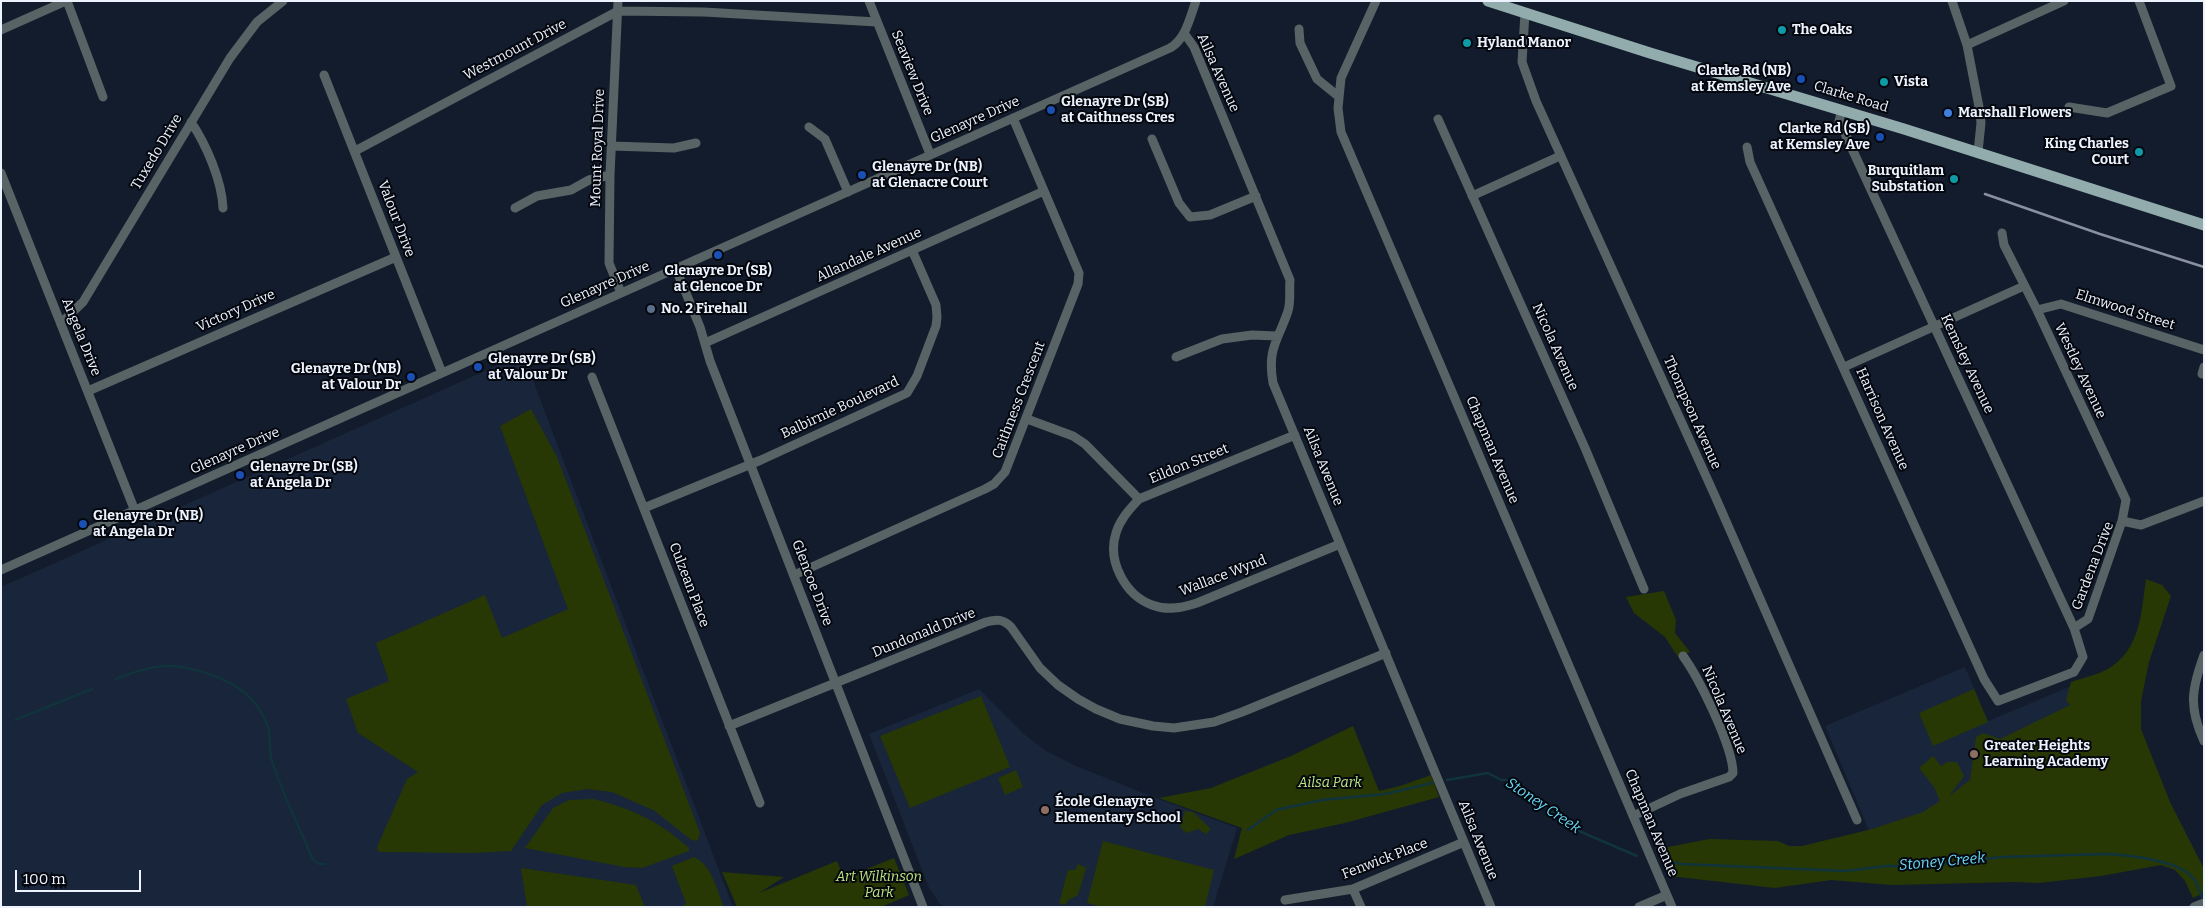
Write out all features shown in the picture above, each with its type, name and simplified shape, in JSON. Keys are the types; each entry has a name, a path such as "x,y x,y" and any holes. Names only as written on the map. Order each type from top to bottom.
{"main road":[{"name":"Clarke Road","path":"1488,1 1650,53 1978,152 2204,225"}],"street":[{"path":"1,30 66,1 104,97"},
{"name":"Tuxedo Drive","path":"61,323 83,302 230,58 257,22 283,1"},
{"name":"Mount Royal Drive","path":"618,1 610,175 609,263 621,293"},
{"name":"Seaview Drive","path":"869,1 930,154"},
{"name":"Glenayre Drive","path":"1,570 1170,48 1179,42 1184,33 1196,1"},
{"name":"Chapman Avenue","path":"1376,1 1341,78 1338,96 1339,120 1346,145 1672,907"},
{"path":"1952,1 1967,45 1980,112 1981,123 1978,152"},
{"path":"1967,45 2064,1"},
{"path":"2069,107 2107,113 2171,86 2139,1"},
{"name":"Westmount Drive","path":"355,150 618,11 704,12 877,22"},
{"name":"Thompson Avenue","path":"1525,13 1522,62 1536,101 1711,487 1857,820"},
{"path":"1299,29 1300,43 1317,79 1338,96"},
{"name":"Ailsa Avenue","path":"1184,33 1194,47 1290,280 1288,310 1277,336 1270,367 1273,383 1491,907"},
{"name":"Valour Drive","path":"324,75 442,373"},
{"name":"Kemsley Avenue","path":"1842,110 1839,121 2074,628"},
{"name":"Caithness Crescent","path":"794,575 994,484 1005,472 1078,284 1080,273 1014,118"},
{"name":"Nicola Avenue","path":"1438,119 1585,448 1644,589"},
{"path":"191,122 199,135 222,192 223,208"},
{"path":"808,127 825,139 848,192"},
{"path":"1152,139 1179,203 1190,217 1210,215 1256,196"},
{"path":"611,146 674,148 696,143"},
{"name":"Harrison Avenue","path":"1747,147 1750,162 1984,679 1998,701"},
{"path":"1472,196 1560,156"},
{"name":"Angela Drive","path":"1,173 135,511"},
{"path":"515,208 537,196 571,190 589,180 610,175"},
{"name":"Allandale Avenue","path":"705,343 1044,191"},
{"name":"Westley Avenue","path":"2002,233 2004,246 2037,310 2126,500 2122,521"},
{"name":"Balbirnie Boulevard","path":"644,508 751,464 899,398 910,390 936,326 937,317 936,305 912,250"},
{"name":"Victory Drive","path":"88,391 396,257"},
{"name":"Glencoe Drive","path":"676,269 700,326 710,362 924,907"},
{"path":"1844,367 2024,286"},
{"name":"Elmwood Street","path":"2037,310 2061,304 2204,350"},
{"path":"1176,357 1222,339 1252,335 1277,336"},
{"name":"Culzean Place","path":"592,377 760,803"},
{"name":"Eildon Street","path":"1027,419 1073,436 1085,444 1139,499 1296,435"},
{"name":"Wallace Wynd","path":"1139,499 1124,515 1115,534 1114,550 1116,566 1129,590 1152,606 1182,608 1340,544"},
{"name":"Gardena Drive","path":"1998,701 2074,672 2083,657 2074,628 2088,619 2122,521 2141,526 2204,501"},
{"name":"Dundonald Drive","path":"730,726 997,619 1005,621 1011,627 1040,668 1058,685 1096,710 1153,726 1174,728 1214,722 1386,653"},
{"path":"2204,655 2194,681 2193,708 2196,722 2204,740"},
{"name":"Nicola Avenue","path":"1633,816 1680,794 1729,777 1733,773 1730,755 1700,684 1683,656"},
{"name":"Fenwick Place","path":"1285,900 1353,889 1464,842"},
{"path":"1353,889 1361,907"},
{"path":"1639,907 1667,895"},
{"path":"2194,907 2204,903"}],"shaded area":[{"path":"523,354 733,907 1,907 1,587"},
{"name":"Greater Heights Learning Academy","path":"1965,667 1988,721 2081,682 2131,801 1872,838 1825,726"},
{"name":"École Glenayre Elementary School","path":"979,689 1024,734 1046,751 1074,765 1143,793 1237,828 1213,907 946,907 940,904 929,888 869,734"}],"green space":[{"path":"531,409 557,457 700,833 698,840 690,839 655,811 612,792 587,789 562,793 542,805 511,851 472,853 380,852 377,850 378,845 407,779 418,772 358,733 346,699 389,681 376,643 485,595 502,638 568,609 500,426"},
{"path":"2146,579 2162,585 2171,596 2149,662 2141,701 2141,729 2170,802 2204,869 2204,893 2193,898 2185,881 2175,870 2161,865 2101,876 2038,883 1892,885 1831,880 1775,888 1669,876 1658,849 1709,839 1778,841 1789,846 1802,846 1872,829 1923,812 1940,801 1934,787 1919,768 1933,756 1941,766 1947,762 1957,762 1964,776 1949,796 1970,780 1976,737 1983,733 2000,739 2070,705 2066,700 2071,682 2104,671 2119,661 2133,641 2137,629"},
{"path":"1664,591 1676,620 1675,633 1690,652 1678,657 1665,637 1634,613 1626,597"},
{"path":"1974,689 1988,722 1933,746 1919,713"},
{"path":"981,696 1010,767 910,808 880,736"},
{"name":"Ailsa Park","path":"1353,726 1379,791 1431,775 1439,797 1345,823 1289,835 1234,859 1242,828 1159,798 1211,788 1291,756"},
{"path":"1016,770 1023,787 1005,795 998,778"},
{"path":"594,799 621,807 656,823 689,848 689,851 642,868 624,867 525,848 553,808 569,800"},
{"path":"1185,811 1193,812 1211,829 1206,834 1198,829 1186,833 1180,827"},
{"path":"1103,841 1214,870 1205,907 1102,907 1087,903"},
{"path":"694,857 710,872 724,907 683,907 686,903 672,866"},
{"name":"Art Wilkinson Park","path":"894,858 909,895 881,907 737,907 722,872 784,877 759,893 837,861 844,878"},
{"path":"1078,864 1086,868 1078,895 1067,901 1066,905 1059,903 1068,870 1075,870"},
{"path":"521,868 636,885 645,907 527,907"}],"waterway":[{"path":"116,679 147,669 161,666 176,666 197,670 219,678 249,696 258,707 267,724 271,756 276,773 313,860 319,864 325,864"},
{"path":"15,720 92,689"},
{"name":"Stoney Creek","path":"1447,780 1488,773 1501,780 1506,780 1579,831 1637,856"},
{"name":"Stoney Creek","path":"1248,830 1276,810 1322,800 1385,794 1432,783"},
{"name":"Stoney Creek","path":"1665,861 1681,864 1846,871 1886,866 1925,866 2001,857 2107,854 2139,857 2175,866 2185,871 2194,879 2202,897"}],"railway":[{"path":"1985,194 2100,234 2204,267"}],"place":[{"name":"The Oaks","path":"1782,30"},
{"name":"Hyland Manor","path":"1467,43"},
{"name":"Clarke Rd (NB) at Kemsley Ave","path":"1801,79"},
{"name":"Vista","path":"1884,82"},
{"name":"Glenayre Dr (SB) at Caithness Cres","path":"1051,110"},
{"name":"Marshall Flowers","path":"1948,113"},
{"name":"Clarke Rd (SB) at Kemsley Ave","path":"1880,137"},
{"name":"King Charles Court","path":"2139,152"},
{"name":"Glenayre Dr (NB) at Glenacre Court","path":"862,175"},
{"name":"Burquitlam Substation","path":"1954,179"},
{"name":"Glenayre Dr (SB) at Glencoe Dr","path":"718,255"},
{"name":"No. 2 Firehall","path":"651,309"},
{"name":"Glenayre Dr (SB) at Valour Dr","path":"478,367"},
{"name":"Glenayre Dr (NB) at Valour Dr","path":"411,377"},
{"name":"Glenayre Dr (SB) at Angela Dr","path":"240,475"},
{"name":"Glenayre Dr (NB) at Angela Dr","path":"83,524"},
{"name":"Greater Heights Learning Academy","path":"1974,754"},
{"name":"École Glenayre Elementary School","path":"1045,810"}]}
